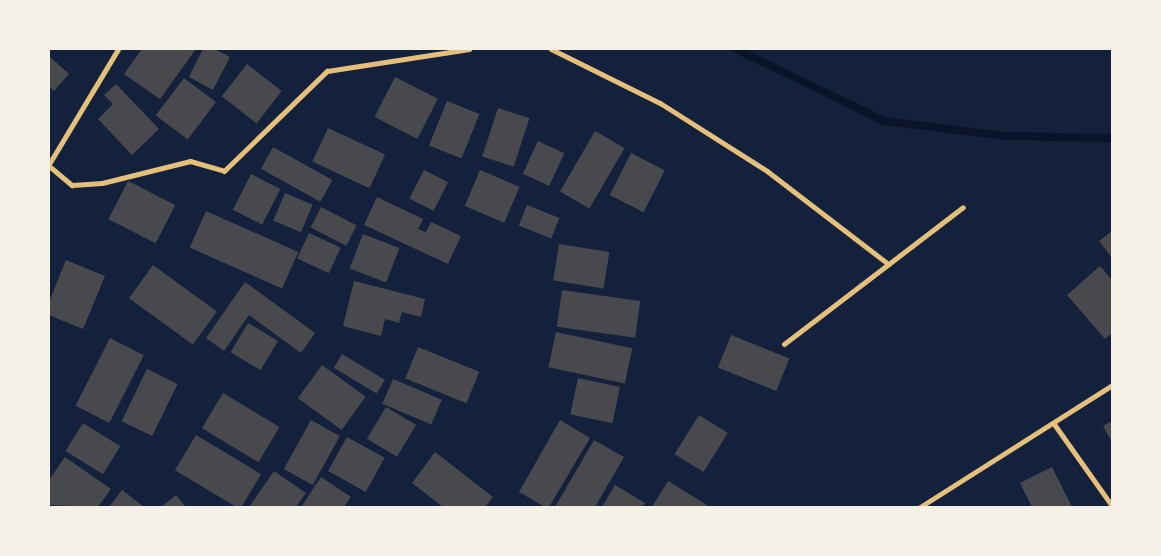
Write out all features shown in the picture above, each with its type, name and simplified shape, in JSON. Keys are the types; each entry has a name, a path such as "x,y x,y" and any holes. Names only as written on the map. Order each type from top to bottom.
{"street":[{"path":"118,49 49,165 72,185 102,184 190,160 224,171 328,71 469,49"},
{"path":"551,49 660,103 767,172 888,264"},
{"path":"784,344 964,207"},
{"path":"920,507 1054,424 1112,385"},
{"path":"1054,424 1112,506"}],"building":[{"path":"142,49 196,49 160,99 124,74"},
{"path":"203,49 214,49 230,57 213,90 189,77"},
{"path":"49,56 69,74 54,91 49,86"},
{"path":"247,64 282,91 256,123 222,96"},
{"path":"395,77 438,99 417,139 375,117"},
{"path":"184,78 216,102 188,140 156,116"},
{"path":"116,84 159,129 132,155 98,119 113,104 104,95"},
{"path":"447,101 479,114 461,159 429,146"},
{"path":"498,108 529,118 514,167 482,157"},
{"path":"328,128 385,155 369,188 312,162"},
{"path":"595,131 624,148 589,209 560,192"},
{"path":"538,141 564,153 549,186 523,174"},
{"path":"273,147 332,180 320,202 261,169"},
{"path":"631,153 665,170 644,212 610,195"},
{"path":"424,170 448,182 434,211 409,199"},
{"path":"480,170 520,187 504,223 465,206"},
{"path":"251,174 280,189 262,225 233,210"},
{"path":"128,181 175,205 156,243 108,219"},
{"path":"285,193 313,205 301,232 273,221"},
{"path":"377,197 423,219 418,229 426,232 431,222 461,236 448,264 364,225"},
{"path":"527,205 559,218 551,239 519,225"},
{"path":"321,207 357,225 346,246 311,227"},
{"path":"206,211 298,252 282,289 190,248"},
{"path":"1112,231 1112,258 1099,241"},
{"path":"309,233 341,248 329,273 297,258"},
{"path":"363,234 399,248 386,283 350,269"},
{"path":"559,244 609,252 604,289 553,281"},
{"path":"66,260 105,276 83,329 49,315 49,302"},
{"path":"153,265 217,311 193,345 129,298"},
{"path":"1100,266 1112,280 1112,333 1105,339 1067,295"},
{"path":"354,281 425,299 421,317 402,312 399,323 385,319 381,336 343,326"},
{"path":"245,282 315,333 301,353 249,315 224,351 206,338"},
{"path":"562,290 640,301 635,338 557,327"},
{"path":"248,323 278,341 260,370 230,352"},
{"path":"556,332 632,348 625,383 549,367"},
{"path":"731,335 789,359 776,391 718,367"},
{"path":"110,338 144,355 109,423 75,406"},
{"path":"418,347 479,372 466,403 405,379"},
{"path":"342,354 385,380 377,393 334,368"},
{"path":"322,365 366,397 342,430 298,398"},
{"path":"147,369 178,384 152,436 122,421"},
{"path":"578,378 620,387 612,423 570,414"},
{"path":"393,379 442,400 431,425 382,404"},
{"path":"223,393 280,427 258,462 202,428"},
{"path":"386,407 416,425 397,457 367,439"},
{"path":"699,415 728,433 703,472 675,454"},
{"path":"311,420 340,436 313,485 284,469"},
{"path":"560,420 590,438 549,507 545,507 519,492"},
{"path":"1112,421 1112,442 1103,426"},
{"path":"83,423 120,446 103,474 66,451"},
{"path":"196,435 261,474 241,507 236,507 175,470"},
{"path":"347,437 385,458 366,492 328,471"},
{"path":"594,440 624,457 595,507 555,507"},
{"path":"435,452 493,497 485,507 443,507 412,483"},
{"path":"65,457 111,489 98,507 49,505 49,480"},
{"path":"1052,467 1072,507 1032,507 1020,483"},
{"path":"274,471 306,493 296,507 249,507"},
{"path":"321,477 351,497 344,507 301,507"},
{"path":"668,481 707,505 706,507 652,507"},
{"path":"615,485 645,503 642,507 602,507"},
{"path":"122,490 144,507 109,507"},
{"path":"176,495 186,507 161,507"}],"waterway":[{"path":"736,49 884,121 1005,136 1112,138"}]}
